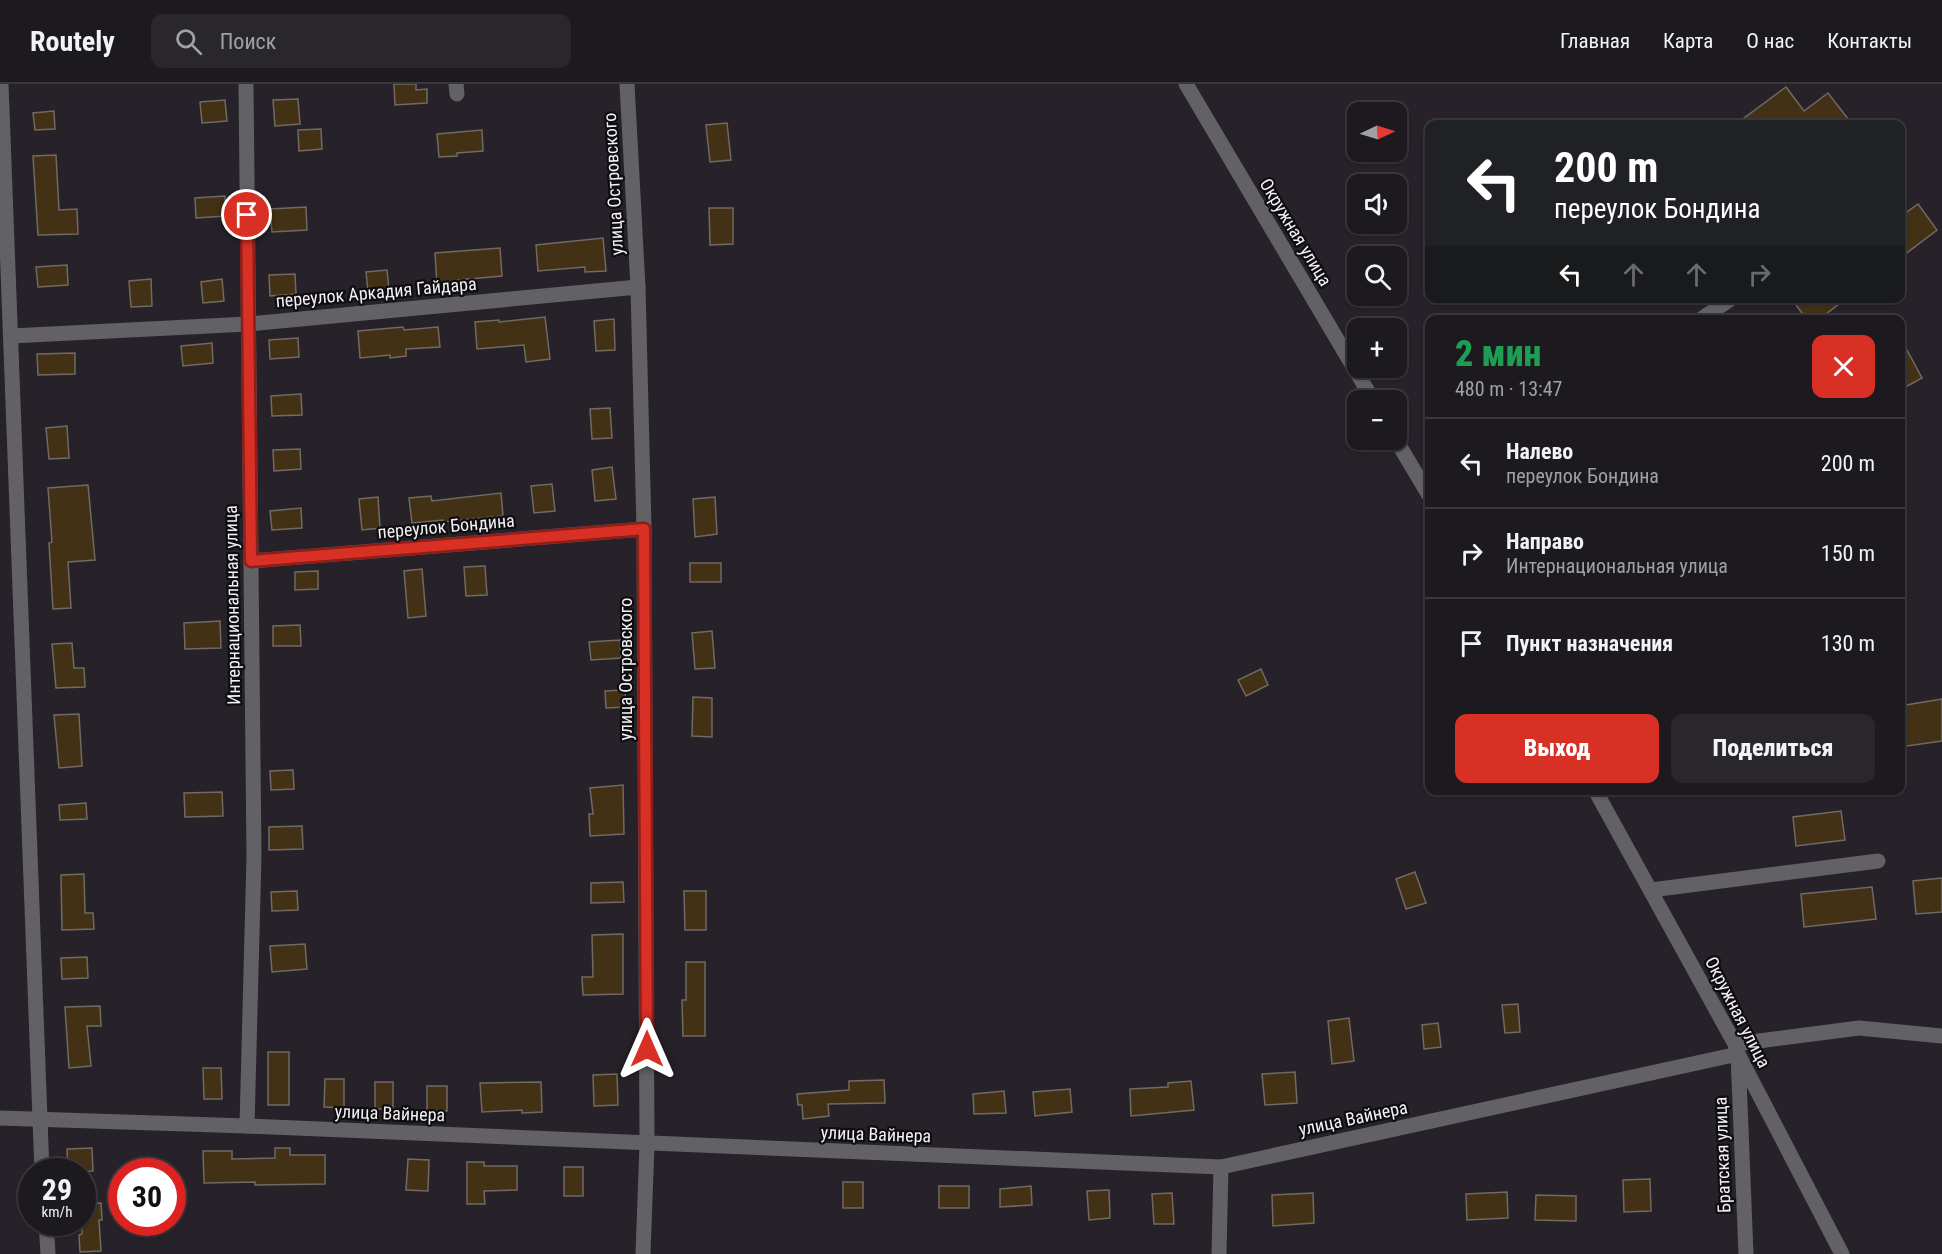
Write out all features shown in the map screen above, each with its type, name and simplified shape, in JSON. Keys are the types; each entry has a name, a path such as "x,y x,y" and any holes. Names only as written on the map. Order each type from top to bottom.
{"street":[{"path":"1,84 41,1158"},
{"name":"Интернациональная улица","path":"246,84 254,856 247,1126"},
{"name":"улица Островского","path":"627,84 638,287 644,529 647,1144 643,1254"},
{"name":"Окружная улица","path":"1186,84 1367,390"},
{"name":"переулок Аркадия Гайдара","path":"10,336 248,324 638,287"},
{"path":"1707,315 1725,303"},
{"path":"1402,450 1425,489"},
{"name":"переулок Бондина","path":"251,561 644,529"},
{"name":"Окружная улица","path":"1598,795 1737,1049 1842,1254"},
{"path":"1651,890 1878,861"},
{"name":"улица Вайнера","path":"0,1118 247,1126 1221,1167 1737,1049 1859,1028 1942,1036"},
{"name":"Братская улица","path":"1737,1049 1746,1254"},
{"path":"1219,1254 1221,1167"},
{"path":"47,1236 48,1254"}],"building":[{"path":"394,84 416,84 416,90 427,89 427,103 395,105"},
{"path":"1786,87 1804,111 1828,93 1849,120 1741,120"},
{"path":"298,99 300,124 275,126 273,100"},
{"path":"225,100 227,121 202,123 200,102"},
{"path":"54,111 55,129 35,130 33,113"},
{"path":"727,123 731,160 710,162 706,125"},
{"path":"321,129 322,149 299,151 298,130"},
{"path":"482,130 483,151 439,157 437,134"},
{"path":"56,155 59,210 77,209 78,234 38,235 33,156"},
{"path":"225,196 226,216 196,218 195,198"},
{"path":"1918,204 1937,230 1905,254 1905,213"},
{"path":"306,207 307,230 272,232 270,209"},
{"path":"709,208 733,208 733,244 710,245"},
{"path":"603,238 606,271 585,272 585,267 538,271 536,245"},
{"path":"500,248 502,276 458,280 458,284 437,286 435,253"},
{"path":"67,265 68,285 38,287 36,267"},
{"path":"387,270 389,289 368,291 366,272"},
{"path":"295,274 296,294 270,296 269,275"},
{"path":"151,279 152,306 131,307 129,281"},
{"path":"222,279 224,301 203,303 201,282"},
{"path":"1795,303 1840,303 1825,315 1803,315"},
{"path":"545,317 550,359 526,362 524,345 477,349 475,322"},
{"path":"614,319 615,350 596,351 594,321"},
{"path":"403,327 404,330 438,327 440,347 406,349 406,356 360,358 358,331"},
{"path":"298,338 299,357 270,359 269,340"},
{"path":"212,343 213,363 183,366 181,346"},
{"path":"1905,346 1922,378 1905,387"},
{"path":"75,353 75,374 38,375 37,354"},
{"path":"301,394 302,415 272,416 271,396"},
{"path":"610,408 612,438 592,439 590,409"},
{"path":"67,426 69,458 49,459 46,428"},
{"path":"300,449 301,469 274,471 273,450"},
{"path":"612,467 616,499 595,501 592,470"},
{"path":"552,484 555,511 534,513 531,486"},
{"path":"88,485 95,560 68,562 71,608 53,609 48,488"},
{"path":"501,493 503,516 412,523 409,498 431,496 432,501"},
{"path":"378,497 380,528 362,530 359,499"},
{"path":"715,497 717,534 695,537 693,499"},
{"path":"301,508 302,528 272,530 270,511"},
{"path":"690,563 721,563 721,582 690,582"},
{"path":"485,566 487,595 466,596 464,567"},
{"path":"422,569 426,616 408,618 404,571"},
{"path":"318,571 318,589 295,590 295,572"},
{"path":"220,621 221,648 185,649 184,623"},
{"path":"300,625 301,646 273,646 273,626"},
{"path":"712,631 715,668 695,669 692,633"},
{"path":"620,640 621,658 591,660 589,642"},
{"path":"72,643 74,668 84,668 85,687 56,688 52,644"},
{"path":"1261,669 1268,685 1246,696 1238,680"},
{"path":"625,690 626,707 606,708 605,691"},
{"path":"693,697 712,698 712,737 692,736"},
{"path":"1942,699 1942,741 1905,746 1905,705"},
{"path":"79,714 82,766 59,768 54,715"},
{"path":"293,770 294,789 271,790 270,771"},
{"path":"623,785 624,834 590,836 589,814 593,814 590,788"},
{"path":"222,792 223,816 185,817 184,793"},
{"path":"86,803 87,819 60,820 59,805"},
{"path":"1841,811 1845,840 1796,846 1793,817"},
{"path":"302,826 303,849 269,850 269,827"},
{"path":"1415,872 1426,903 1406,909 1396,879"},
{"path":"84,874 85,913 93,913 94,929 62,930 61,875"},
{"path":"1942,878 1942,912 1916,914 1913,881"},
{"path":"623,882 624,902 591,903 591,883"},
{"path":"1872,887 1876,919 1804,927 1801,894"},
{"path":"297,891 298,910 272,911 271,892"},
{"path":"684,891 706,891 706,930 685,930"},
{"path":"623,934 623,994 583,995 582,977 593,977 592,935"},
{"path":"305,944 307,969 272,972 270,946"},
{"path":"87,957 88,978 62,979 61,958"},
{"path":"686,962 705,962 705,1036 683,1036 682,1000 686,1000"},
{"path":"1518,1004 1520,1032 1505,1033 1502,1005"},
{"path":"100,1006 101,1026 87,1026 91,1066 69,1068 65,1007"},
{"path":"1349,1018 1354,1061 1332,1064 1328,1021"},
{"path":"1438,1023 1441,1047 1424,1049 1422,1025"},
{"path":"268,1052 289,1052 289,1105 268,1105"},
{"path":"203,1068 221,1068 222,1099 204,1099"},
{"path":"1295,1072 1297,1103 1265,1105 1262,1074"},
{"path":"617,1074 618,1105 594,1106 593,1075"},
{"path":"325,1079 344,1079 344,1108 324,1107"},
{"path":"884,1080 885,1103 828,1104 829,1116 803,1119 802,1105 798,1105 797,1094 849,1090 849,1081"},
{"path":"1191,1081 1194,1110 1131,1116 1130,1089 1168,1087 1168,1083"},
{"path":"375,1082 393,1082 393,1109 375,1109"},
{"path":"541,1082 542,1112 522,1113 522,1110 482,1112 480,1083"},
{"path":"427,1086 447,1086 447,1111 427,1111"},
{"path":"1070,1089 1072,1112 1035,1116 1033,1092"},
{"path":"1004,1091 1006,1113 974,1114 973,1094"},
{"path":"92,1148 92,1158 67,1158 67,1149"},
{"path":"275,1148 290,1148 290,1155 325,1155 325,1184 204,1183 203,1151 232,1151 232,1159 275,1158"},
{"path":"408,1159 429,1160 428,1191 406,1190"},
{"path":"467,1162 484,1162 484,1166 517,1166 517,1190 484,1191 485,1204 467,1204"},
{"path":"564,1167 583,1167 583,1196 564,1196"},
{"path":"1650,1179 1651,1211 1624,1212 1623,1180"},
{"path":"843,1182 863,1182 863,1208 843,1208"},
{"path":"939,1186 969,1186 969,1208 939,1208"},
{"path":"1031,1186 1032,1205 1000,1207 1000,1189"},
{"path":"1109,1190 1110,1218 1089,1220 1087,1191"},
{"path":"1507,1192 1508,1218 1467,1220 1466,1194"},
{"path":"1172,1193 1174,1224 1154,1224 1152,1194"},
{"path":"1313,1193 1314,1223 1273,1226 1272,1195"},
{"path":"1536,1195 1576,1196 1576,1221 1535,1220"},
{"path":"96,1203 101,1203 102,1220 99,1220 101,1251 80,1252 79,1236 96,1236"}],"route":[{"path":"247,215 251,561 644,529 647,1049"}]}
